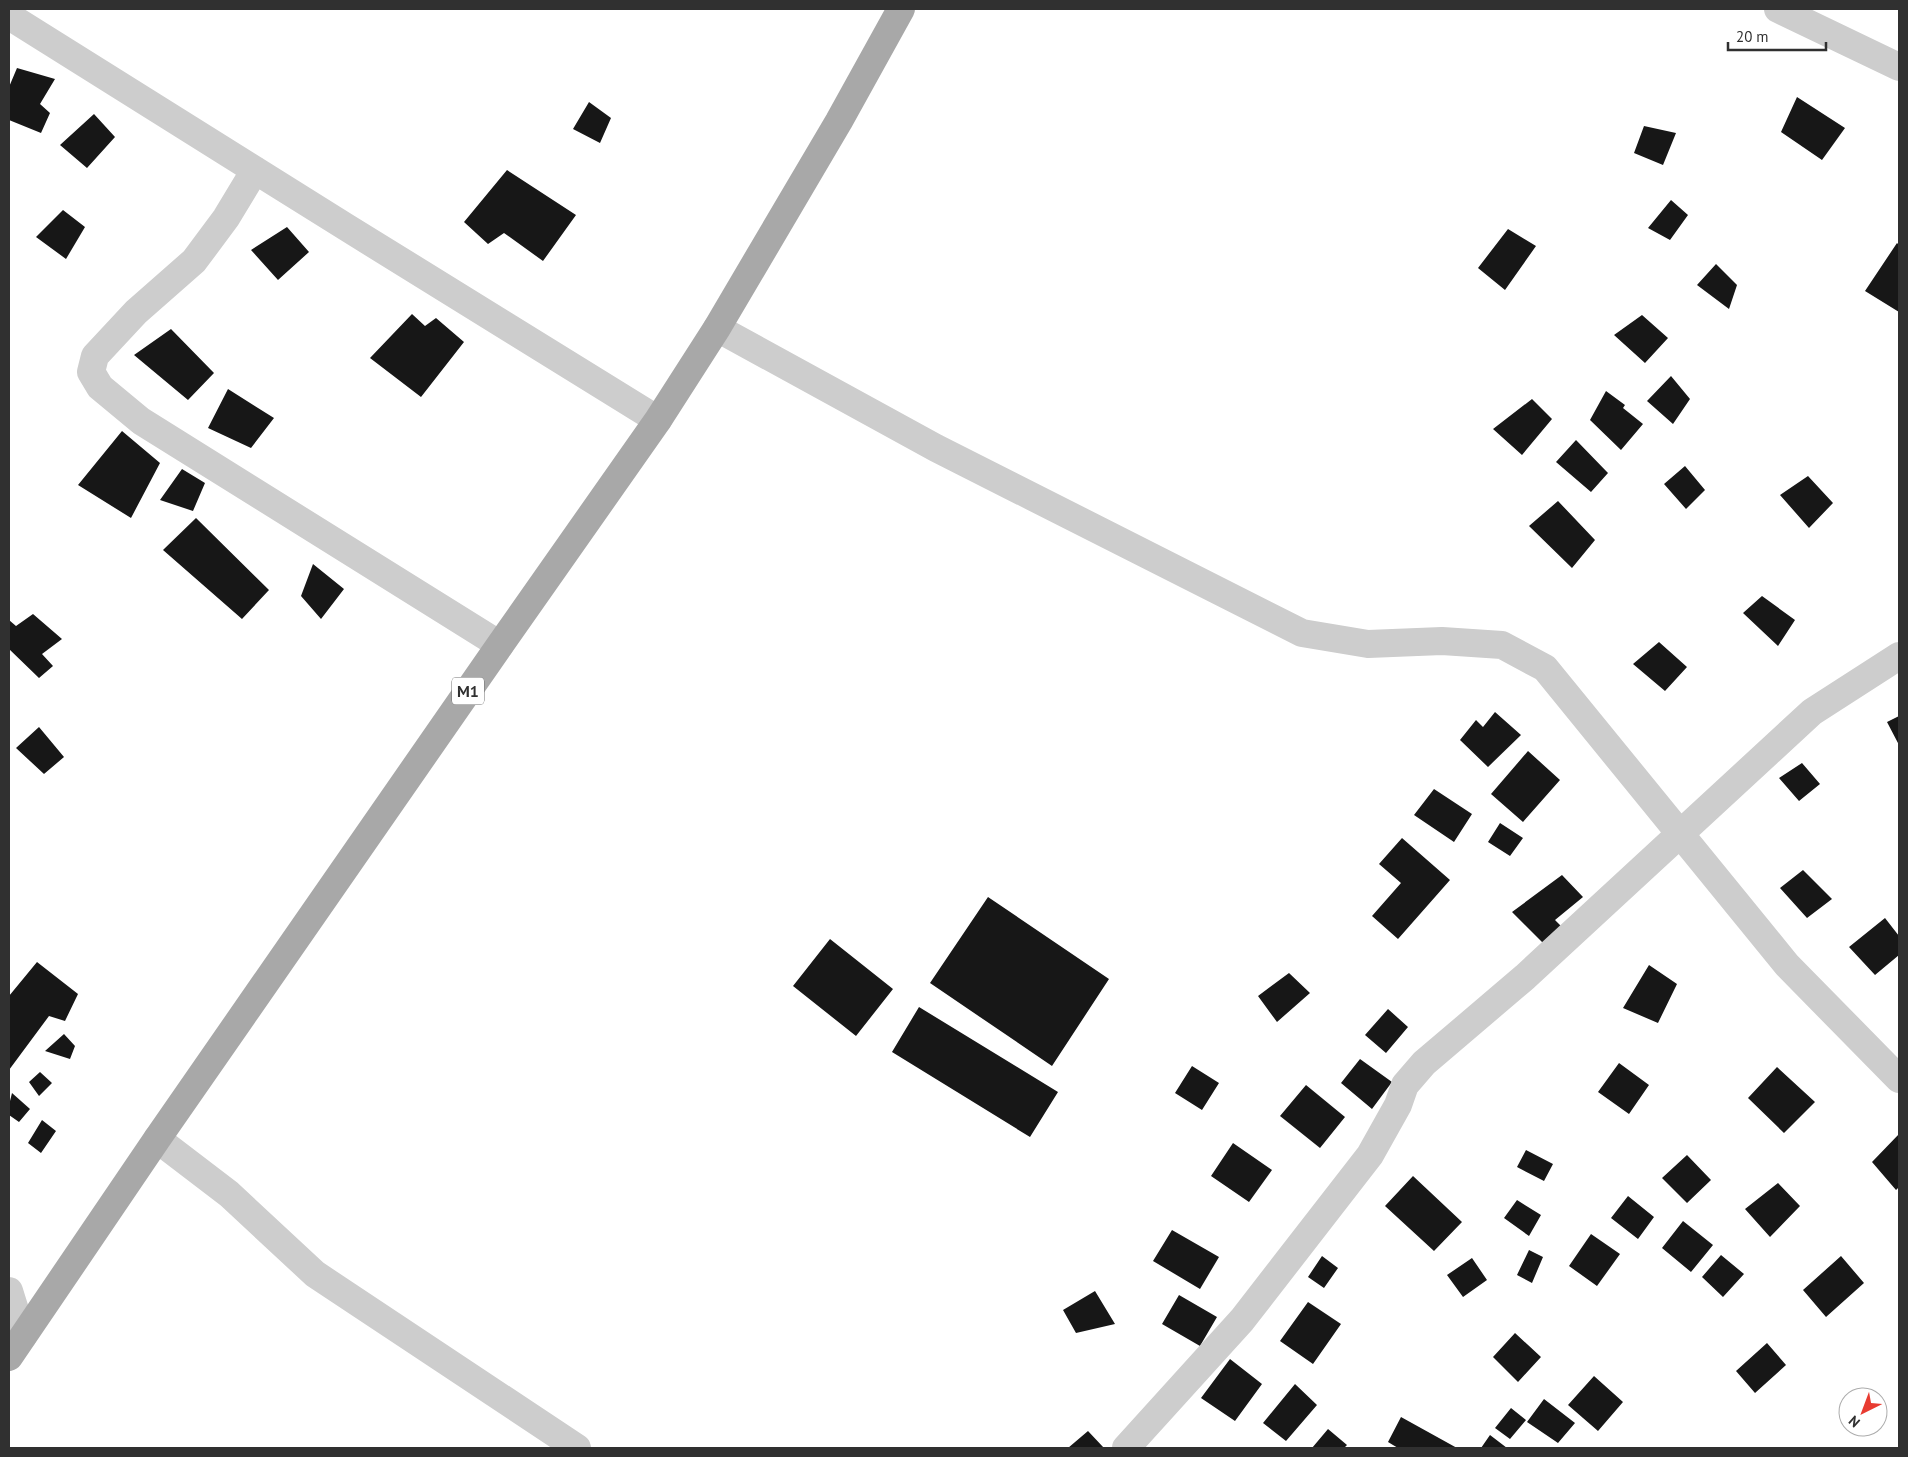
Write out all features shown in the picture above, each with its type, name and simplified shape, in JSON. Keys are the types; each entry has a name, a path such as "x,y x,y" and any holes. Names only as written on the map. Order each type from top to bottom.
{"main road":[{"name":"M1","path":"16,1347 157,1139 500,644 658,420 717,328 834,130 901,9"}],"street":[{"path":"1778,9 1899,67"},
{"path":"9,16 658,420"},
{"path":"255,170 226,218 194,261 136,312 96,356 91,372 100,387 140,421 500,644"},
{"path":"717,328 936,448 1302,633 1368,644 1442,641 1502,645 1545,668 1787,965 1899,1079"},
{"path":"1126,1448 1242,1320 1370,1155 1398,1105 1404,1085 1424,1063 1525,977 1812,712 1899,656"},
{"path":"157,1139 228,1194 315,1274 577,1448"},
{"path":"9,1292 16,1347"}],"building":[{"path":"17,68 55,79 40,104 50,113 41,133 9,120 9,87"},
{"path":"1797,97 1845,128 1822,160 1781,132"},
{"path":"589,102 611,118 600,143 573,129"},
{"path":"94,114 115,137 87,168 60,145"},
{"path":"1644,126 1676,133 1663,165 1634,153"},
{"path":"507,170 576,215 543,261 504,233 488,244 464,222"},
{"path":"1671,200 1688,215 1670,240 1648,228"},
{"path":"63,210 85,227 66,259 36,237"},
{"path":"287,227 309,252 278,280 251,250"},
{"path":"1508,229 1536,246 1505,290 1478,268"},
{"path":"1897,243 1899,245 1899,312 1865,291"},
{"path":"1716,264 1737,285 1729,309 1697,285"},
{"path":"412,314 425,326 436,318 464,342 421,397 370,358"},
{"path":"1642,315 1668,338 1645,363 1614,335"},
{"path":"171,329 214,373 188,400 134,355"},
{"path":"1671,376 1690,399 1673,424 1647,401"},
{"path":"228,389 274,418 251,448 208,428"},
{"path":"1606,391 1625,405 1623,408 1643,424 1621,450 1590,420"},
{"path":"1532,399 1552,419 1522,455 1493,429"},
{"path":"122,431 160,463 131,518 78,485"},
{"path":"1576,440 1608,473 1591,492 1556,462"},
{"path":"1685,466 1705,490 1686,509 1664,484"},
{"path":"182,469 205,483 193,511 160,500"},
{"path":"1808,476 1833,503 1809,528 1780,495"},
{"path":"1558,501 1595,540 1572,568 1529,526"},
{"path":"196,518 269,590 242,619 163,550"},
{"path":"313,564 344,589 321,619 301,596"},
{"path":"1762,596 1795,620 1778,646 1743,613"},
{"path":"33,614 62,639 42,654 53,666 39,678 9,649 9,620 16,626"},
{"path":"1659,642 1687,667 1665,691 1633,664"},
{"path":"1495,712 1521,735 1488,767 1460,740 1476,720 1483,727"},
{"path":"1899,716 1899,745 1887,722"},
{"path":"39,727 64,757 44,774 16,748"},
{"path":"1528,751 1560,780 1523,822 1491,794"},
{"path":"1802,763 1820,784 1799,801 1779,778"},
{"path":"1434,789 1472,814 1454,842 1414,815"},
{"path":"1500,823 1523,838 1510,856 1488,842"},
{"path":"1402,838 1450,880 1398,939 1372,916 1401,883 1379,864"},
{"path":"1803,870 1832,899 1807,918 1780,888"},
{"path":"1562,875 1583,897 1555,920 1565,930 1545,945 1512,912"},
{"path":"988,897 1109,979 1052,1066 930,983"},
{"path":"1885,918 1899,936 1899,955 1875,975 1849,947"},
{"path":"830,939 893,989 856,1036 793,986"},
{"path":"37,962 78,994 65,1021 49,1016 9,1070 9,996"},
{"path":"1649,965 1677,984 1658,1023 1623,1008"},
{"path":"1289,973 1310,993 1277,1022 1258,996"},
{"path":"919,1007 1058,1092 1030,1137 892,1052"},
{"path":"1388,1009 1408,1027 1386,1053 1365,1035"},
{"path":"64,1034 75,1046 70,1059 45,1051"},
{"path":"1360,1059 1392,1082 1372,1109 1341,1083"},
{"path":"1619,1063 1649,1085 1629,1114 1598,1092"},
{"path":"1192,1066 1219,1083 1202,1110 1175,1093"},
{"path":"1777,1067 1815,1102 1784,1133 1748,1098"},
{"path":"40,1072 52,1083 39,1096 29,1082"},
{"path":"1306,1085 1345,1117 1320,1148 1280,1116"},
{"path":"12,1093 30,1109 19,1122 9,1115"},
{"path":"42,1120 56,1131 41,1153 28,1143"},
{"path":"1899,1134 1899,1187 1896,1190 1872,1162"},
{"path":"1233,1143 1272,1170 1249,1202 1211,1176"},
{"path":"1526,1150 1553,1164 1544,1181 1517,1167"},
{"path":"1687,1155 1711,1180 1687,1203 1662,1178"},
{"path":"1413,1176 1462,1222 1434,1251 1385,1206"},
{"path":"1778,1183 1800,1206 1770,1237 1745,1209"},
{"path":"1628,1196 1654,1217 1638,1239 1611,1218"},
{"path":"1517,1200 1541,1215 1529,1236 1504,1218"},
{"path":"1683,1221 1713,1245 1691,1272 1662,1248"},
{"path":"1172,1230 1219,1257 1200,1289 1153,1261"},
{"path":"1591,1234 1620,1254 1597,1286 1569,1266"},
{"path":"1529,1250 1543,1257 1532,1283 1517,1275"},
{"path":"1721,1255 1744,1274 1723,1297 1702,1277"},
{"path":"1322,1256 1338,1268 1324,1288 1308,1277"},
{"path":"1841,1256 1864,1283 1826,1317 1803,1290"},
{"path":"1472,1258 1487,1280 1463,1297 1447,1275"},
{"path":"1095,1291 1115,1324 1076,1333 1063,1310"},
{"path":"1179,1295 1217,1317 1200,1346 1162,1324"},
{"path":"1308,1302 1341,1324 1313,1364 1280,1341"},
{"path":"1515,1333 1541,1357 1518,1382 1493,1357"},
{"path":"1767,1343 1786,1365 1755,1393 1736,1371"},
{"path":"1230,1359 1262,1384 1235,1421 1201,1398"},
{"path":"1594,1376 1623,1402 1598,1431 1568,1405"},
{"path":"1295,1384 1317,1405 1286,1441 1263,1423"},
{"path":"1544,1399 1575,1423 1558,1443 1527,1422"},
{"path":"1511,1408 1526,1420 1510,1439 1495,1428"},
{"path":"1401,1417 1457,1448 1398,1448 1388,1442"},
{"path":"1328,1429 1347,1445 1344,1448 1312,1448"},
{"path":"1088,1431 1104,1448 1068,1448"},
{"path":"1490,1435 1507,1448 1481,1448"}]}
